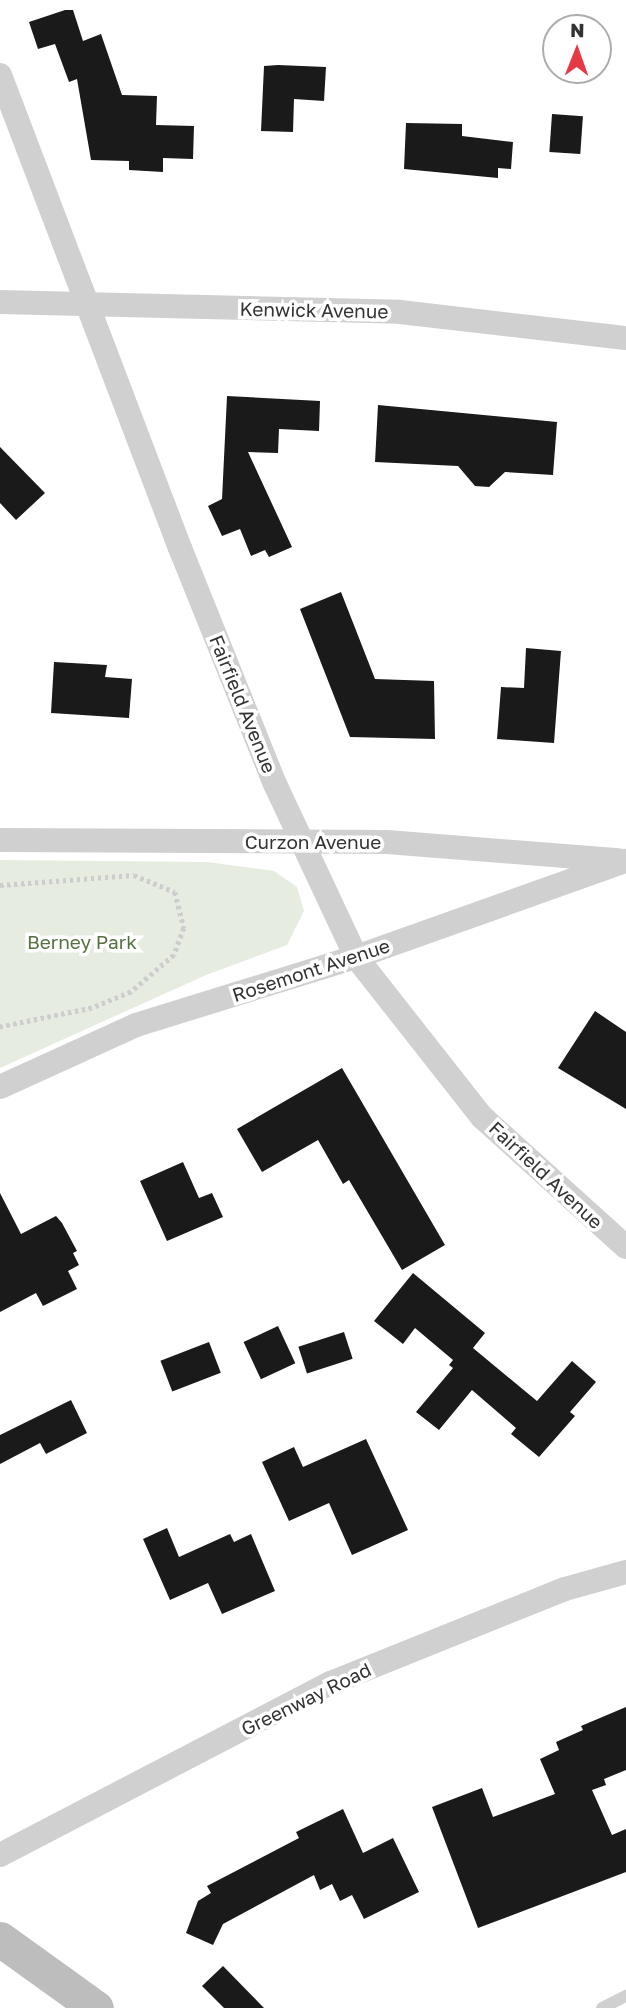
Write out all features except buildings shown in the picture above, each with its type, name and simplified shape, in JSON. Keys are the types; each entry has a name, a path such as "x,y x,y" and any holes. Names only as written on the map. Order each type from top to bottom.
{"street":[{"name":"Fairfield Avenue","path":"0,75 185,561 302,842 356,957 482,1116 626,1247"},
{"name":"Kenwick Avenue","path":"0,302 400,312 626,338"},
{"name":"Curzon Avenue","path":"0,839 387,842 626,861"},
{"name":"Rosemont Avenue","path":"0,1087 136,1026 356,957 626,861"},
{"name":"Greenway Road","path":"0,1856 331,1683 565,1589 626,1572"},
{"path":"0,1939 96,2008"}],"lane":[{"path":"602,2008 626,1996"}],"path":[{"path":"0,885 134,875 175,892 184,928 174,955 131,992 92,1008 0,1027"}],"green space":[{"name":"Berney Park","path":"0,860 207,862 274,871 297,887 304,911 287,945 206,975 0,1068"}]}
